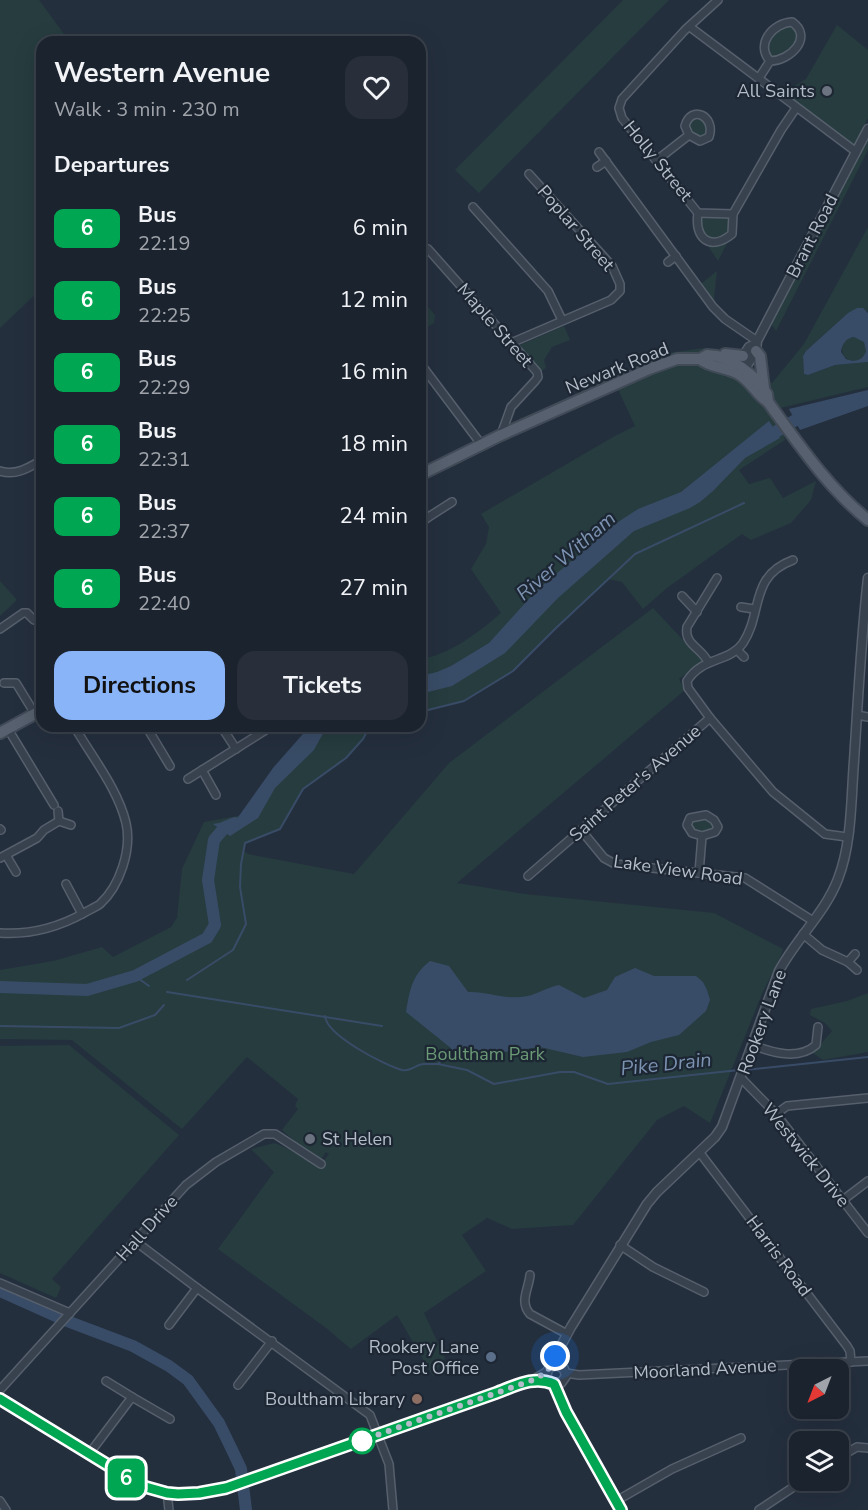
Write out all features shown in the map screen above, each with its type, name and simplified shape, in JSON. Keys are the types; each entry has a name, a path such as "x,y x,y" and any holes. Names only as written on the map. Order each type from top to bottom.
{"main road":[{"path":"757,345 764,389"},
{"name":"Newark Road","path":"426,472 481,444 649,369 677,359 700,359 704,356 717,356 722,353 737,357 740,367 761,397 768,402 831,484 867,521"},
{"name":"Newark Road","path":"700,359 705,364 740,367 764,389 768,402"},
{"path":"4,731 36,713"}],"street":[{"path":"718,0 690,27 855,152"},
{"path":"759,78 770,61 788,58 797,47 800,31 792,22 780,25 767,36 765,50 770,61"},
{"name":"Holly Street","path":"690,27 622,99 619,108 622,118 698,213 697,222 704,240 713,243 723,242 732,234 733,214 796,108"},
{"name":"Brant Road","path":"757,345 868,129"},
{"path":"657,160 689,135"},
{"path":"599,152 725,320 757,345"},
{"path":"597,167 606,161"},
{"name":"Poplar Street","path":"529,174 612,266 620,284 620,291 616,297 562,320"},
{"path":"473,207 548,291 562,320 511,343"},
{"name":"Holly Street","path":"698,213 733,214"},
{"name":"Maple Street","path":"428,249 537,372 538,377 511,407 501,435"},
{"path":"668,262 676,256"},
{"path":"740,367 749,347 757,345"},
{"path":"740,367 757,345"},
{"path":"426,371 481,444"},
{"path":"0,471 8,473 23,471 36,463"},
{"path":"426,515 428,518 452,502"},
{"path":"710,718 687,685 690,676 708,662 737,651 749,633 761,589 774,571 787,560"},
{"path":"708,662 702,652 687,638 687,627 717,578"},
{"name":"Rookery Lane","path":"549,1369 620,1245 657,1192 700,1153 722,1127 779,971 831,895 838,878 845,858 857,715 858,673 868,578"},
{"path":"682,596 697,612"},
{"path":"741,607 754,609"},
{"path":"0,629 23,613 27,613 36,620"},
{"path":"737,651 744,657"},
{"path":"4,683 20,680 36,708"},
{"path":"857,715 868,717"},
{"name":"Saint Peter's Avenue","path":"528,876 710,718 773,792 825,834 847,837"},
{"path":"4,731 56,808 59,821"},
{"path":"0,933 43,931 65,923 100,904 116,883 126,860 127,826 120,804 78,732"},
{"path":"150,732 170,766"},
{"path":"225,732 236,749"},
{"path":"188,779 263,732"},
{"path":"202,770 216,795"},
{"path":"16,872 3,857 37,838 44,830 59,821 71,825"},
{"name":"Lake View Road","path":"581,830 604,858 615,864 750,880 813,921"},
{"path":"699,873 702,836"},
{"path":"66,884 82,914"},
{"path":"803,934 822,950 848,962 857,970"},
{"path":"848,962 855,954"},
{"path":"752,1045 774,1053 804,1052 816,1045 818,1027"},
{"name":"Westwick Drive","path":"743,1073 868,1233"},
{"path":"776,1114 787,1106 868,1098"},
{"name":"Hall Drive","path":"0,1390 186,1185 200,1173 264,1134 275,1134 321,1164"},
{"name":"Harris Road","path":"700,1153 847,1346 851,1362"},
{"path":"843,1200 868,1181"},
{"path":"135,1241 370,1415 390,1469 393,1510"},
{"path":"620,1245 653,1267 704,1292"},
{"path":"530,1275 525,1308 530,1314 567,1334"},
{"path":"0,1283 66,1317"},
{"path":"169,1324 197,1288"},
{"path":"238,1385 272,1341"},
{"path":"558,1353 561,1400 621,1510"},
{"name":"Moorland Avenue","path":"559,1378 579,1375 868,1361"},
{"path":"0,1399 142,1486 167,1493 199,1493 248,1481 533,1380 557,1365 559,1378"},
{"path":"549,1369 548,1378 559,1378"},
{"path":"533,1380 559,1378"},
{"path":"106,1381 170,1419"},
{"path":"89,1454 132,1396"},
{"path":"616,1501 672,1469 741,1438"},
{"path":"849,1451 856,1447 868,1448"},
{"path":"759,1510 789,1490"},
{"path":"167,1493 169,1510"},
{"path":"0,1501 6,1510"}],"green space":[{"path":"0,0 39,0 66,36 36,36 36,294 0,328"},
{"path":"623,0 669,0 479,193 455,170"},
{"path":"792,22 800,31 797,47 770,61 765,40 767,36"},
{"path":"837,25 868,50 868,118 854,147 782,93 806,79"},
{"path":"694,115 707,119 709,137 694,139 686,121"},
{"path":"868,129 868,150 776,331 769,321"},
{"path":"698,213 733,214 732,234 718,261 704,240"},
{"path":"868,227 868,313 867,311 848,313 803,356 804,374 808,375 835,365 868,362 868,387 776,409 785,440 739,470 749,484 770,478 783,498 816,481 811,500 791,523 751,540 742,534 667,588 643,609 622,582 608,579 513,671 464,701 426,710 426,658 453,648 474,635 501,613 471,569 486,544 489,527 481,514 635,426 616,385 668,353 704,348 730,353 754,380 772,383 804,344"},
{"path":"717,271 713,307 698,286"},
{"path":"426,304 435,315 434,323 426,328"},
{"path":"564,326 570,340 552,347 544,360 546,368 541,371 520,345"},
{"path":"854,337 863,340 866,349 863,358 854,361 845,358 842,349 845,340"},
{"path":"0,581 17,600 0,616"},
{"name":"Boultham Park","path":"653,608 703,661 679,679 685,690 457,883 525,894 714,913 783,949 762,994 710,1123 684,1106 657,1120 573,1225 512,1229 487,1218 462,1235 486,1271 424,1313 445,1358 433,1376 397,1315 351,1349 218,1249 274,1172 251,1149 275,1143 321,1164 329,1154 326,1152 319,1162 282,1130 298,1109 295,1106 298,1099 247,1057 182,1129 72,1040 0,1039 0,970 53,961 102,947 113,957 171,927 177,918 182,869 204,822 254,813 311,732 367,732 346,758 303,789 280,829 245,843 244,851 248,854 354,874 449,763"},
{"path":"693,819 711,821 715,825 714,829 703,833 690,827"},
{"path":"868,993 868,1052 823,1060 813,1053 832,1031 825,1023 810,1015 811,1009 847,1001"},
{"path":"69,1045 179,1135 52,1279 61,1287 56,1298 0,1273 0,1046"}],"water":[{"path":"857,308 863,308 868,313 868,362 835,365 808,375 804,374 803,356 806,351 848,313","holes":["854,337 864,342 866,351 859,360 846,359 841,352 843,344 849,339"]},
{"path":"868,390 868,406 800,430 789,409"},
{"path":"769,421 780,438 745,458 700,502 634,531 558,598 505,653 452,686 426,692 426,675 451,666 489,643 536,591 615,524 638,509 681,492"},
{"path":"304,732 324,732 314,750 275,788 258,818 230,836 213,824 236,820 273,768"},
{"path":"430,961 449,966 468,992 521,997 559,985 584,998 607,990 615,977 635,968 654,976 696,976 703,982 710,1000 706,1011 679,1035 651,1042 627,1052 583,1057 540,1047 484,1055 464,1053 452,1049 406,1012 413,983 419,972"}],"waterway":[{"name":"River Witham","path":"762,440 809,412"},
{"path":"426,710 464,701 513,671 635,554 744,503"},
{"path":"187,980 233,950 246,924 240,887 245,843 280,829 303,789 346,758 367,732"},
{"name":"River Witham","path":"0,987 87,990 135,976 207,938 215,925 208,880 214,840 225,827 235,823"},
{"path":"135,976 149,986"},
{"path":"167,992 382,1026"},
{"path":"0,1026 119,1028 155,1015 164,1005"},
{"path":"325,1016 328,1024 345,1040 370,1056 402,1070 408,1070 421,1064 438,1064 452,1049"},
{"name":"Pike Drain","path":"745,1070 868,1057"},
{"name":"Pike Drain","path":"438,1064 467,1070 494,1084 560,1072 574,1072 608,1084 739,1070"},
{"path":"0,1291 67,1321 133,1346 169,1366 188,1380 219,1423 241,1469 246,1510"}],"bus line":[{"name":"6","path":"0,1399 125,1477 154,1490 178,1494 226,1488 533,1380 545,1380 554,1384 566,1412 621,1510"}],"place":[{"name":"All Saints","path":"827,91"},
{"name":"St Helen","path":"310,1139"},
{"name":"Rookery Lane Post Office","path":"491,1357"},
{"name":"Boultham Library","path":"417,1399"}],"route":[{"path":"362,1441 360,1441 533,1380 547,1372 555,1356"}]}
